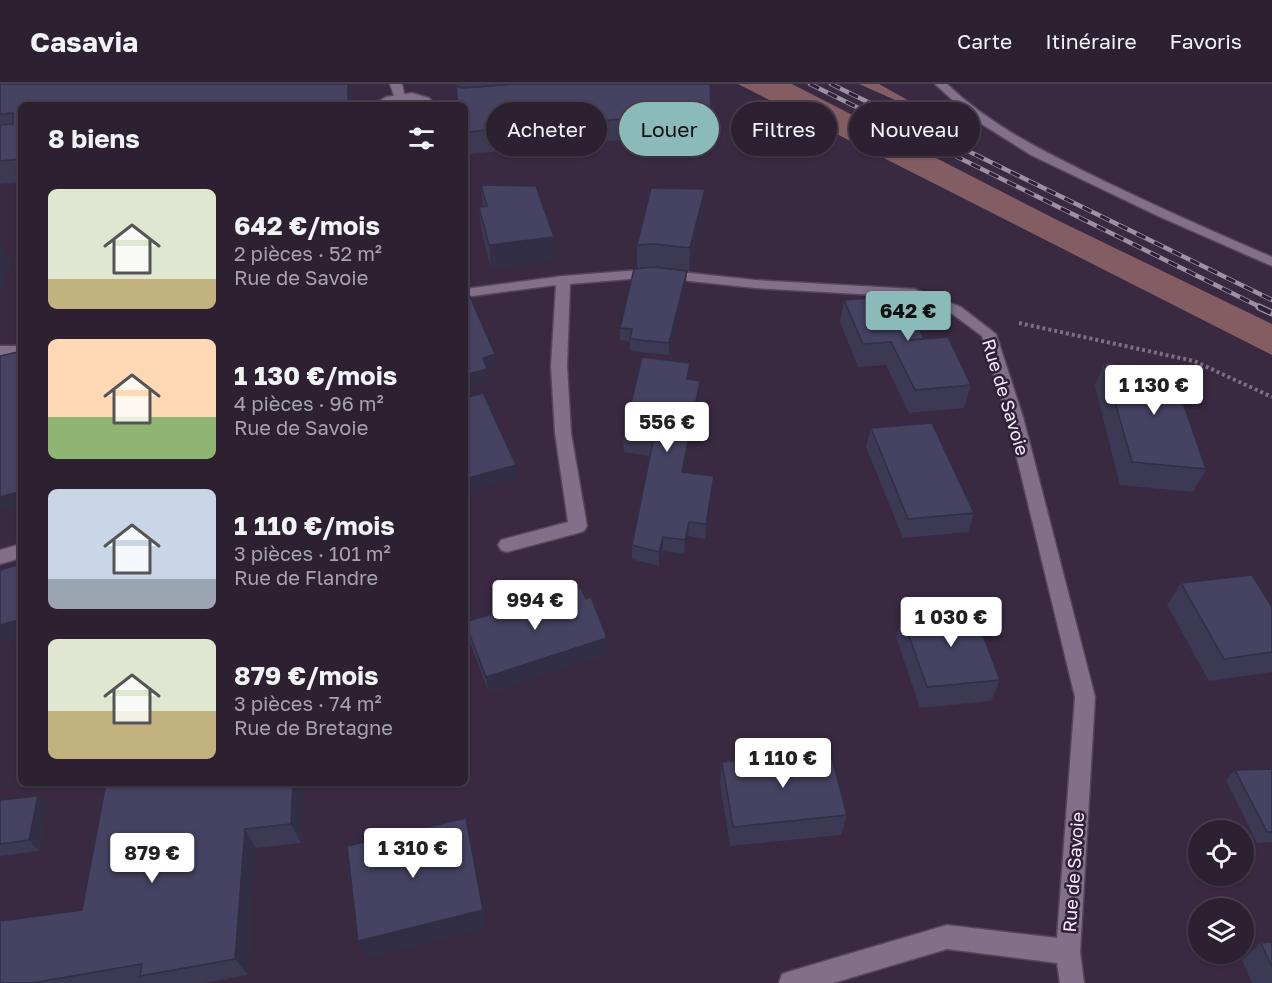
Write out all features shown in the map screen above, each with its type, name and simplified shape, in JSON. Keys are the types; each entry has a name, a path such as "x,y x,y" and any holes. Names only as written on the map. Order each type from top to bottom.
{"street":[{"path":"396,84 399,97"},
{"path":"941,84 976,115 1031,150 1163,214 1272,262"},
{"path":"386,102 399,97 418,98 425,102"},
{"path":"468,104 486,102"},
{"name":"Rue de Savoie","path":"468,292 563,280 653,273 755,284 914,293 956,310 989,334 1016,417 1085,697 1068,952 1072,983"},
{"path":"507,545 578,526 563,433 560,366 563,280"},
{"path":"0,351 18,351"},
{"path":"0,557 18,552"},
{"path":"791,983 947,937 1068,952"}],"path":[{"path":"1013,322 1194,361 1272,397"}],"shaded area":[{"path":"738,84 792,84 827,102 773,102"},
{"path":"859,84 879,84 911,102 900,102"},
{"path":"837,107 849,113 849,140 837,134"},
{"path":"880,156 932,156 1057,220 1272,324 1272,355"}],"building":[{"path":"0,84 348,84 348,102 18,102 18,159 0,161 0,125 13,124 13,113 0,114"},
{"path":"515,84 710,84 711,102 619,102 619,119 607,120 607,102 486,102 486,130 468,132 468,102 458,102 456,86 463,88"},
{"path":"481,185 536,186 554,237 489,245 479,207 487,206"},
{"path":"651,188 705,189 690,248 654,244 637,245"},
{"path":"653,267 687,271 669,343 630,339 632,329 620,328 634,269"},
{"path":"468,292 495,354 483,358 487,369 468,374"},
{"path":"902,296 924,339 948,337 971,385 915,390 891,342 863,344 844,300"},
{"path":"18,352 18,492 0,497 0,356"},
{"path":"642,357 690,363 687,379 700,381 682,472 714,476 706,524 689,522 685,540 663,537 659,552 632,545 653,441 623,438"},
{"path":"1104,363 1171,368 1206,469 1132,462"},
{"path":"483,393 516,465 468,478 468,397"},
{"path":"932,423 974,513 908,519 871,428"},
{"path":"18,565 18,620 0,625 0,570"},
{"path":"1252,575 1272,607 1272,652 1224,659 1181,583"},
{"path":"581,588 586,599 591,597 607,638 486,677 468,630 468,621"},
{"path":"973,609 1000,680 927,687 902,616"},
{"path":"830,751 847,815 733,827 722,762"},
{"path":"1272,769 1272,832 1267,832 1235,770"},
{"path":"105,786 293,786 291,824 245,829 235,959 140,976 142,964 32,983 0,983 0,921 82,910"},
{"path":"38,796 29,840 0,844 0,800"},
{"path":"466,818 483,910 358,941 347,846"},
{"path":"1272,942 1272,967 1261,943"}],"railway":[{"path":"810,84 1262,308"},
{"path":"831,84 1272,300"},
{"path":"1259,307 1272,313"}]}
